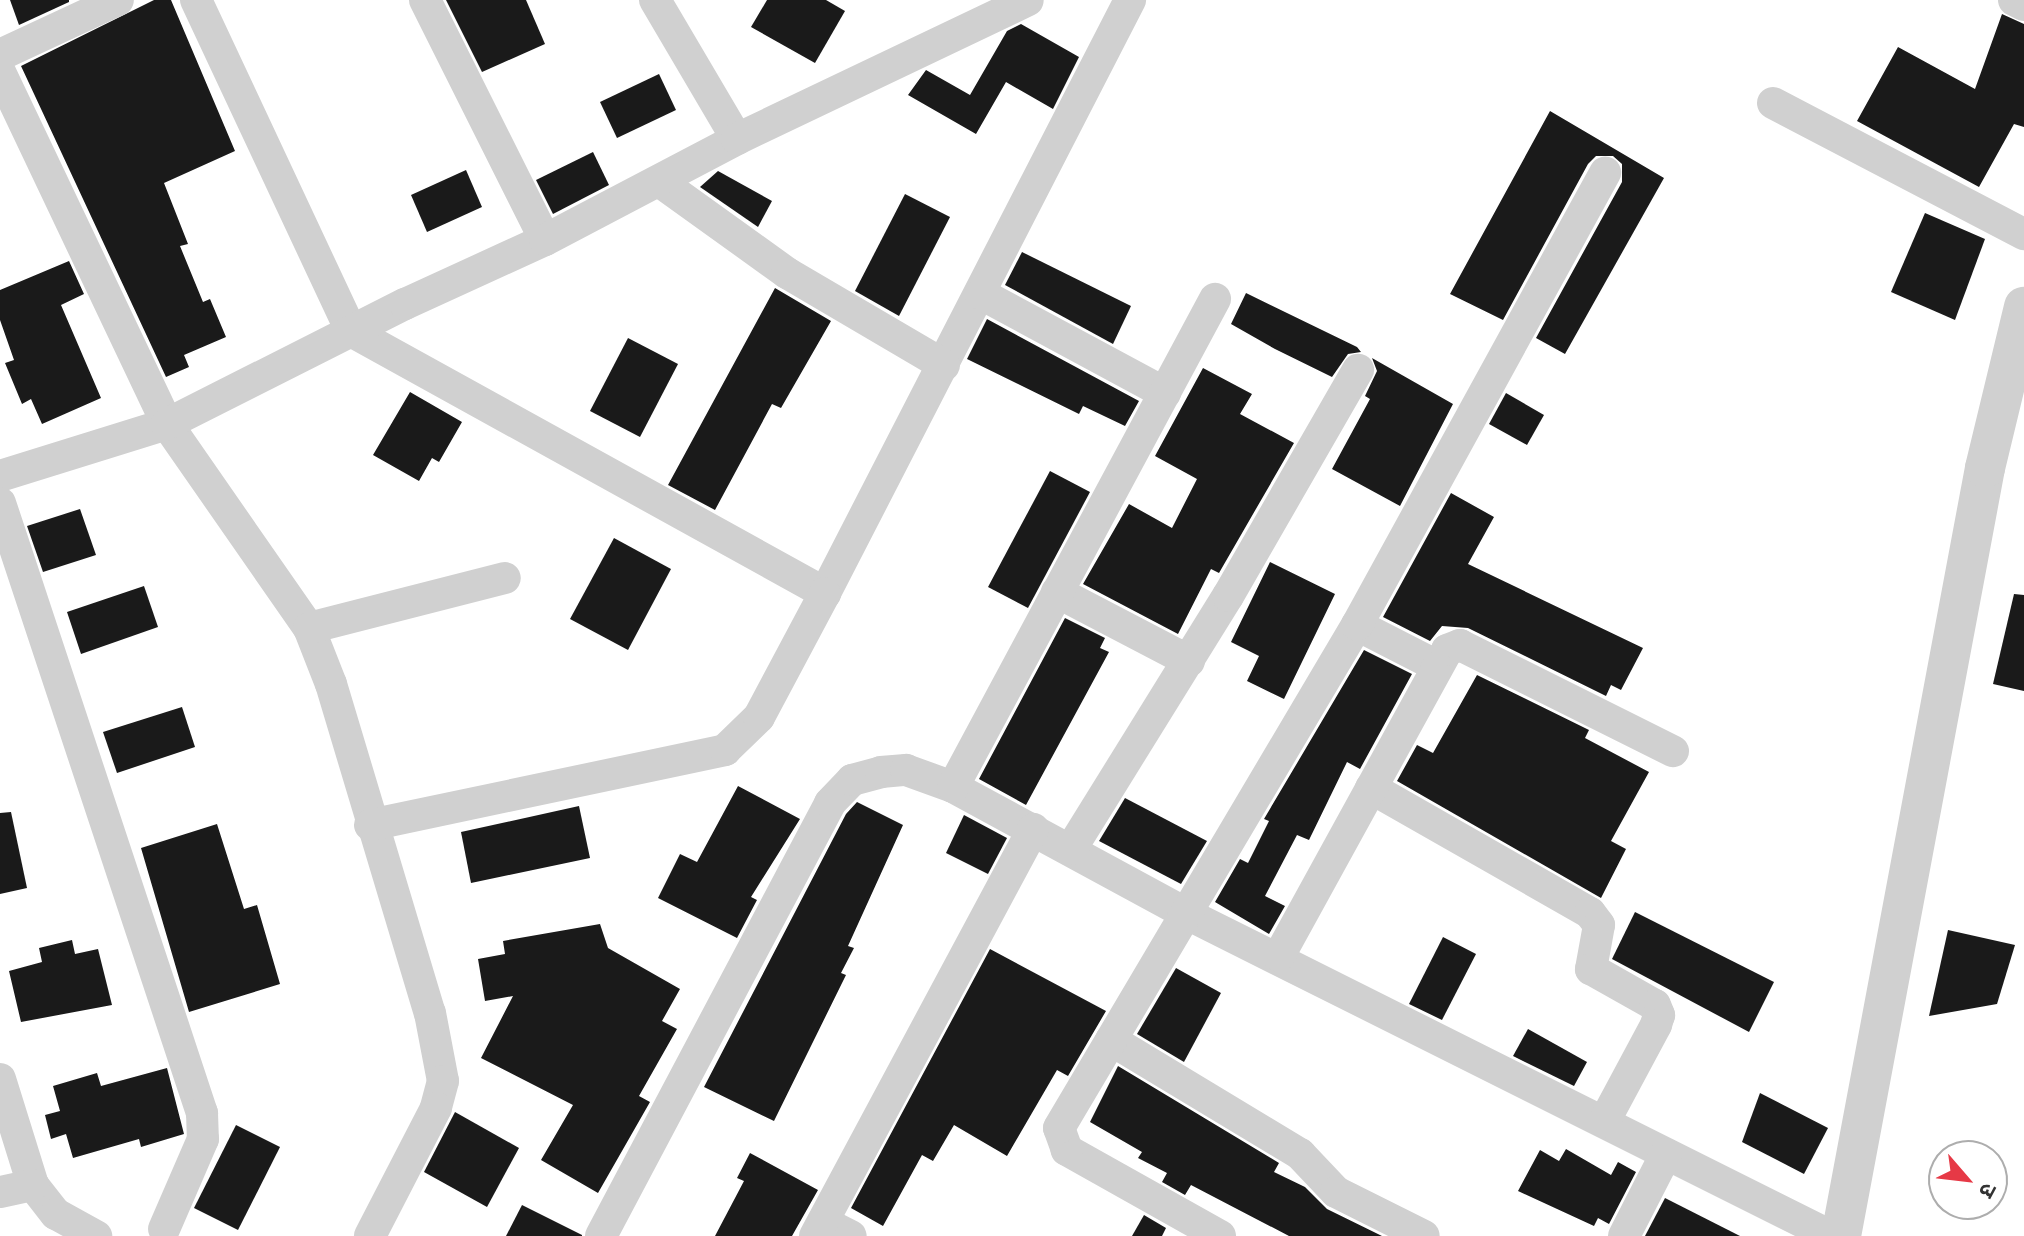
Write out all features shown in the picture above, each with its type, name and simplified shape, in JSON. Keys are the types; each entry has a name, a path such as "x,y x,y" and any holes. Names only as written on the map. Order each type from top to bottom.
{"street":[{"path":"0,55 118,0"},
{"path":"196,0 351,331 825,593"},
{"path":"425,0 545,240"},
{"path":"655,0 737,139"},
{"path":"0,476 167,424 351,331 545,240 737,139 1028,0"},
{"path":"370,825 725,750 759,717 981,294 1130,0"},
{"path":"2014,0 2024,5"},
{"path":"0,72 167,424 309,628 331,684 370,825 430,1013 443,1081 436,1108 370,1236"},
{"path":"1773,103 2024,234"},
{"path":"1220,1236 1067,1150 1059,1140 1064,1117 1357,625 1605,173"},
{"path":"659,181 787,273 944,365"},
{"path":"981,294 1165,393"},
{"path":"953,787 1215,299"},
{"path":"1841,1236 1985,468 2018,360 2024,307"},
{"path":"1071,849 1189,661 1358,370"},
{"path":"0,503 202,1113 203,1139 167,1234"},
{"path":"309,628 505,578"},
{"path":"1057,592 1189,661"},
{"path":"1357,625 1437,666"},
{"path":"1279,956 1447,650 1460,645 1673,751"},
{"path":"601,1236 830,803 852,780 881,772 906,770 953,787 1187,914 1279,956 1831,1236"},
{"path":"1371,788 1590,913 1599,925 1591,969 1655,1005 1659,1015 1656,1025 1604,1122"},
{"path":"851,1236 819,1229 1033,829"},
{"path":"1111,1040 1300,1154 1336,1192 1424,1236"},
{"path":"0,1079 33,1185 56,1214 96,1236"},
{"path":"1624,1236 1666,1154"},
{"path":"0,1192 33,1185"}],"building":[{"path":"10,0 69,0 69,2 19,25"},
{"path":"154,0 171,0 235,151 164,183 188,244 180,246 203,302 210,299 226,337 184,355 189,367 166,377 21,66"},
{"path":"446,0 526,0 545,44 482,72"},
{"path":"767,0 826,0 845,11 815,63 751,27"},
{"path":"2002,14 2024,24 2024,127 2014,124 1979,187 1857,121 1898,47 1975,89"},
{"path":"1021,24 1079,57 1053,109 1006,82 976,134 908,95 926,70 970,95 1007,31"},
{"path":"659,74 676,110 617,138 600,102"},
{"path":"1550,111 1664,178 1565,354 1536,338 1622,182 1622,164 1613,156 1596,156 1588,164 1503,320 1450,294"},
{"path":"593,152 609,185 553,214 536,180"},
{"path":"466,170 482,207 427,232 411,195"},
{"path":"718,171 772,201 758,227 700,187"},
{"path":"905,194 950,217 899,316 855,291"},
{"path":"1925,213 1985,239 1955,320 1891,292"},
{"path":"1022,252 1131,306 1113,344 1005,285"},
{"path":"69,261 84,294 61,305 101,398 42,424 31,399 22,404 5,363 14,360 0,320 0,290"},
{"path":"775,288 831,321 781,408 772,404 715,510 668,485"},
{"path":"1246,293 1357,347 1361,352 1348,354 1332,377 1275,349 1231,324"},
{"path":"987,319 1139,401 1125,426 1083,406 1079,414 967,359"},
{"path":"628,338 678,364 640,437 590,411"},
{"path":"1372,358 1453,404 1400,506 1332,469 1370,399 1365,396 1377,371"},
{"path":"1203,368 1252,394 1240,414 1294,443 1219,573 1211,569 1178,634 1083,584 1129,504 1172,528 1197,479 1155,456"},
{"path":"410,392 462,422 439,462 432,458 419,481 373,455"},
{"path":"1506,393 1544,415 1527,445 1489,424"},
{"path":"1050,471 1090,492 1028,608 988,587"},
{"path":"1451,493 1494,517 1468,564 1643,648 1621,690 1611,685 1606,696 1468,628 1442,626 1430,641 1383,617"},
{"path":"80,509 96,555 43,572 27,526"},
{"path":"614,538 671,569 628,650 570,619"},
{"path":"1270,562 1335,594 1284,699 1247,681 1259,656 1231,642"},
{"path":"144,586 158,627 81,654 67,612"},
{"path":"2014,594 2024,595 2024,691 1993,684"},
{"path":"1065,618 1105,638 1100,648 1109,652 1026,805 979,779"},
{"path":"1364,650 1412,674 1360,769 1347,762 1309,840 1297,835 1265,896 1285,906 1269,934 1215,902 1240,859 1248,863 1269,821 1264,819"},
{"path":"1477,675 1589,730 1585,738 1649,772 1611,841 1626,849 1601,898 1397,781 1417,745 1433,753"},
{"path":"182,707 195,747 117,773 103,732"},
{"path":"738,786 800,819 751,897 757,900 737,938 658,898 680,854 697,862"},
{"path":"1125,798 1207,841 1181,884 1099,841"},
{"path":"857,802 903,825 848,946 854,948 841,973 846,975 774,1121 704,1087 846,814"},
{"path":"579,806 590,858 471,883 461,832"},
{"path":"11,812 27,888 0,894 0,813"},
{"path":"964,815 1007,838 988,874 946,853"},
{"path":"217,824 244,909 257,905 280,984 189,1012 141,848"},
{"path":"1635,912 1774,982 1749,1032 1612,959"},
{"path":"600,924 608,948 680,989 662,1021 677,1029 639,1096 650,1102 598,1193 541,1160 573,1105 481,1058 513,996 485,1001 478,959 505,954 503,941"},
{"path":"1948,930 2015,945 1997,1004 1929,1016"},
{"path":"1443,937 1476,954 1442,1020 1409,1004"},
{"path":"72,940 75,954 98,949 112,1005 21,1022 9,971 42,962 39,948"},
{"path":"990,949 1106,1011 1068,1076 1057,1070 1007,1156 954,1125 933,1161 922,1155 883,1226 851,1208"},
{"path":"1176,968 1221,993 1184,1062 1137,1034"},
{"path":"1528,1029 1587,1062 1574,1086 1513,1056"},
{"path":"1118,1066 1279,1163 1274,1172 1305,1187 1327,1209 1382,1236 1289,1236 1191,1185 1185,1195 1162,1182 1167,1173 1138,1158 1142,1152 1090,1122"},
{"path":"167,1068 184,1134 141,1147 139,1139 73,1158 66,1134 51,1139 45,1115 60,1111 53,1086 97,1073 101,1086"},
{"path":"1760,1093 1828,1128 1804,1174 1742,1142"},
{"path":"455,1112 519,1148 487,1207 424,1172"},
{"path":"236,1125 280,1147 238,1230 194,1208"},
{"path":"1566,1149 1611,1175 1618,1162 1636,1172 1609,1224 1598,1218 1594,1226 1518,1191 1540,1150 1559,1161"},
{"path":"750,1153 818,1190 792,1236 715,1236 744,1181 737,1178"},
{"path":"1665,1198 1740,1236 1645,1236"},
{"path":"522,1205 582,1235 582,1236 506,1236"},
{"path":"1144,1215 1166,1228 1162,1236 1132,1236"}]}
